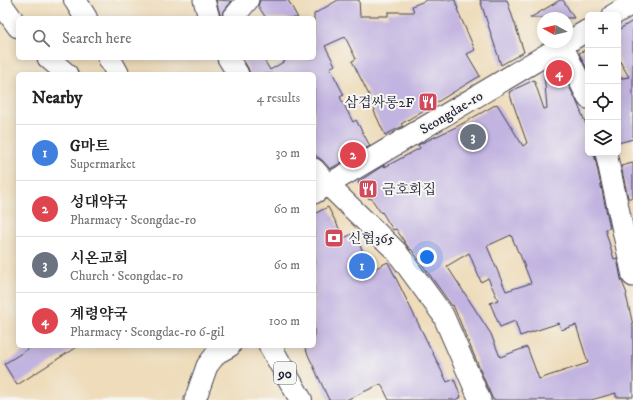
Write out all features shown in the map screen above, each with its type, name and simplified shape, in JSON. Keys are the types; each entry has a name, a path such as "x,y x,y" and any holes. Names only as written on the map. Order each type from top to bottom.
{"main road":[{"path":"75,0 85,16"},
{"path":"110,60 117,72"},
{"name":"90","path":"271,348 301,400"}],"street":[{"path":"204,0 208,16"},
{"path":"235,16 248,0"},
{"path":"618,12 633,3"},
{"name":"Seongdae-ro","path":"573,39 585,32"},
{"name":"Seongdae-ro","path":"321,189 559,48"},
{"path":"563,48 585,92"},
{"path":"50,60 65,72"},
{"path":"229,60 237,72"},
{"path":"607,156 633,276"},
{"path":"316,175 321,189 396,251 443,315 480,400"},
{"path":"195,400 206,366 217,353 226,348"}],"building":[{"path":"216,0 232,1 222,16 220,16"},
{"path":"260,0 288,0 297,16 265,16 258,6"},
{"path":"338,0 359,0 360,16 388,16 388,12 414,12 412,6 427,0 455,0 457,9 475,50 467,54 480,76 401,124 403,126 385,135 374,111 374,105 352,61 356,59 345,37 325,46 335,65 330,68 344,95 340,97 353,122 356,120 370,146 330,169 316,156 316,72 249,72 243,60 264,60 270,70 287,60 316,60 316,16 314,16 314,14"},
{"path":"480,0 507,0 524,52 501,65"},
{"path":"560,0 563,0 570,12 540,12"},
{"path":"537,14 537,18 530,18"},
{"path":"633,21 633,139 621,142 621,78 629,77 621,63 621,28"},
{"path":"585,50 585,65 579,53"},
{"path":"557,63 576,100 585,122 585,156 595,156 610,228 605,229 614,259 617,258 621,279 627,294 633,325 633,397 616,397 616,393 591,400 493,400 453,305 452,306 396,229 393,230 382,212 381,213 371,198 369,199 358,182 384,165 385,167 420,148 418,145 458,126 497,104 523,146 527,143 509,92 534,80 544,109 547,108 544,73 550,70 549,68","holes":["511,235 531,283 506,291 487,246","469,253 481,282 488,278 498,300 490,303 500,327 515,321 520,336 559,323 561,330 576,325 588,363 539,379 527,347 500,357 491,334 447,266"]},
{"path":"633,163 633,198 628,198 621,166"},
{"path":"328,207 344,238 354,233 372,270 388,262 447,382 454,379 461,397 455,400 389,400 381,384 346,400 329,400 305,348 316,348 316,213"},
{"path":"30,348 75,348 17,385 4,364"}],"place":[{"name":"계령약국","path":"559,73"},
{"name":"삼겹싸롱2F","path":"428,102"},
{"name":"시온교회","path":"473,137"},
{"name":"성대약국","path":"353,155"},
{"name":"금호회집","path":"368,189"},
{"name":"신협365","path":"334,238"},
{"name":"G마트","path":"362,266"}]}
